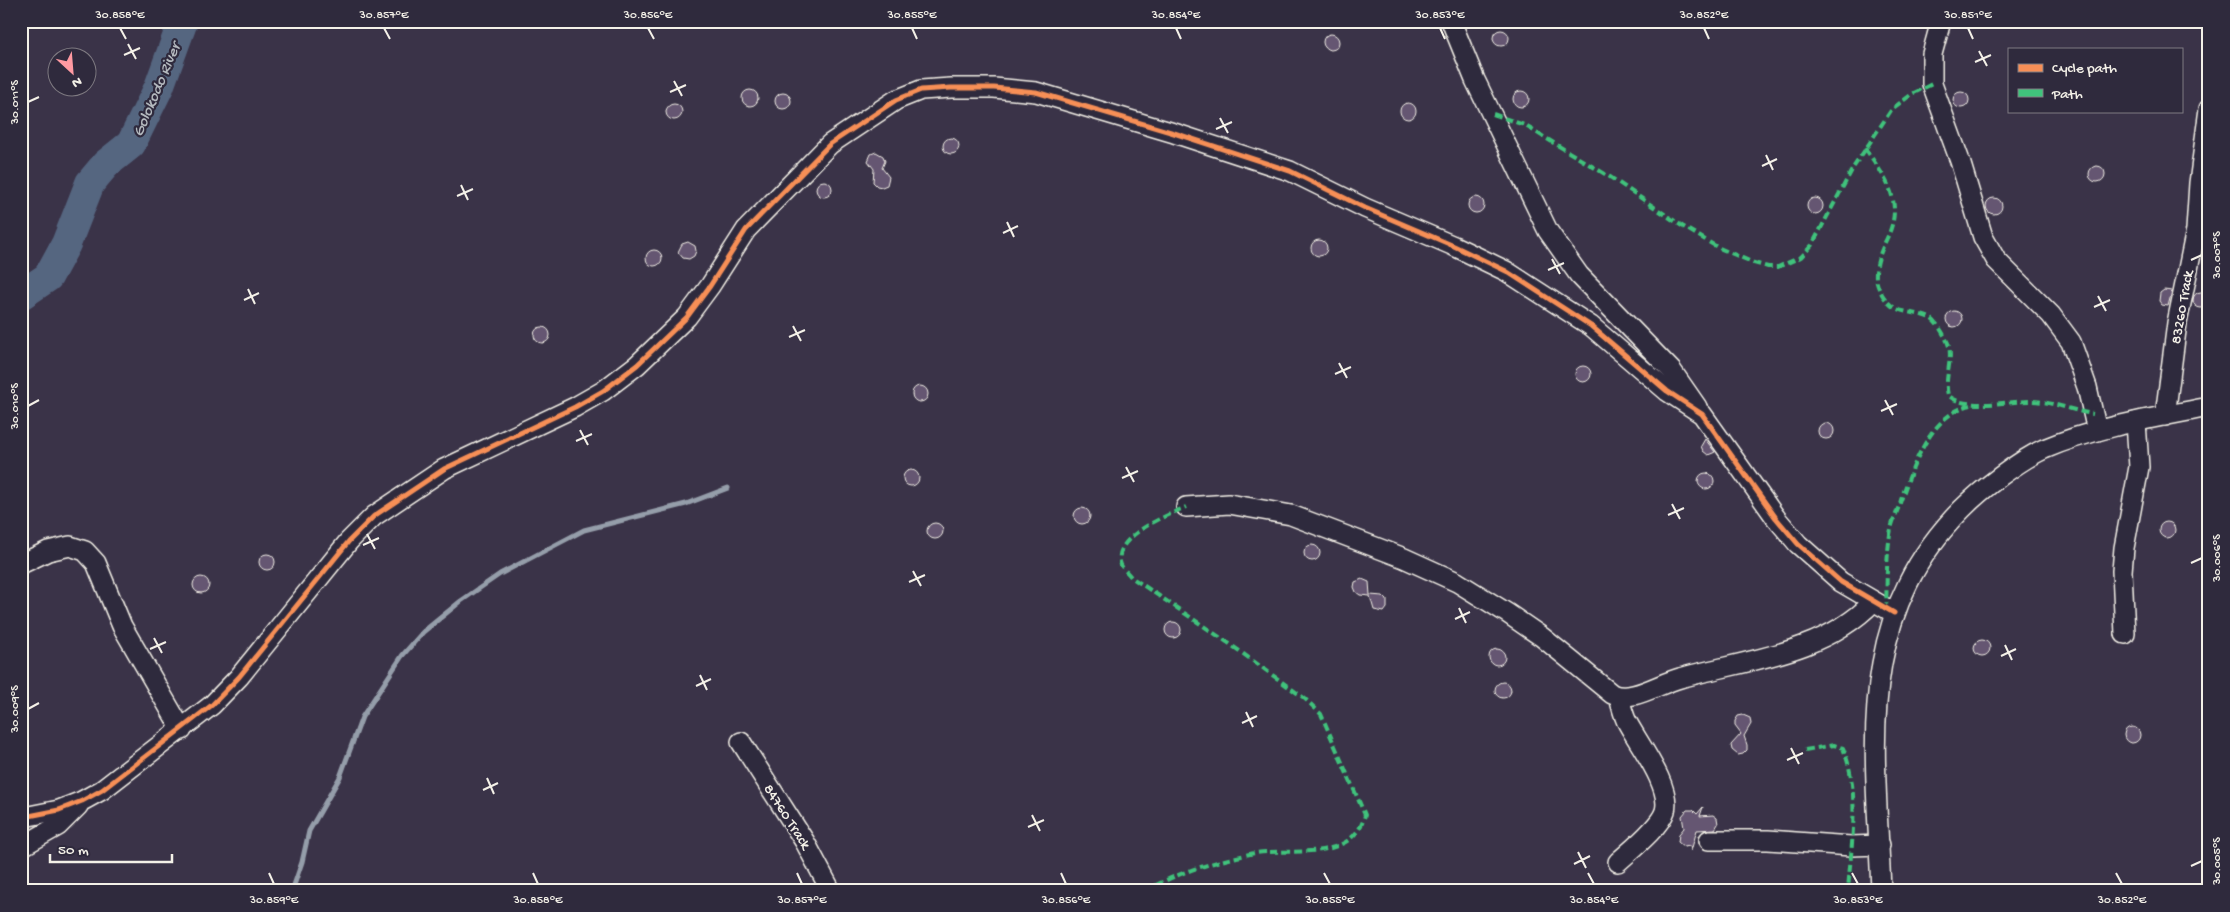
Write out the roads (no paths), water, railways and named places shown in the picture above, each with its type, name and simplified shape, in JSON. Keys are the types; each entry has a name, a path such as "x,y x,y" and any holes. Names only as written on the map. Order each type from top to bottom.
{"street":[{"path":"1451,21 1475,80 1548,231 1579,275 1672,372 1776,518 1798,544 1842,582 1894,614"},
{"path":"1941,21 1932,54 1932,84 1960,161 1983,237 1996,260 2051,315 2071,342 2087,388 2097,431"},
{"path":"29,816 59,810 82,801 102,790 212,705 239,677 349,540 374,516 444,469 575,407 603,391 636,365 687,316 710,286 746,230 830,144 896,100 921,90 994,88 1036,92 1290,171 1365,208 1454,246 1506,272 1591,326 1667,391 1702,414"},
{"name":"83260 Track","path":"2165,416 2177,323 2196,230 2199,183 2209,109"},
{"path":"1881,891 1876,699 1882,659 1894,614 1906,586 1926,552 1948,523 1972,499 2005,474 2043,450 2097,431 2209,407"},
{"path":"2125,634 2122,571 2124,548 2139,467 2136,422"},
{"path":"1186,508 1229,504 1291,515 1404,558 1457,582 1507,613 1542,637 1619,698 1681,678 1753,662 1797,648 1831,634 1854,620 1873,602"},
{"path":"21,564 48,552 70,546 85,551 96,563 122,626 182,730"},
{"path":"1618,862 1657,824 1665,811 1665,799 1650,759 1625,718 1619,698"},
{"name":"84760 Track","path":"741,742 805,842 831,891"},
{"path":"21,847 58,826 82,801"},
{"path":"1709,840 1768,840 1850,846 1880,845"}],"waterway":[{"name":"Golokodo River","path":"21,295 48,277 66,244 90,183 106,164 131,144 159,87 183,21"},
{"path":"292,891 302,862 309,831 340,777 362,717 402,656 423,632 461,601 500,574 584,530 686,504 728,488"}]}
